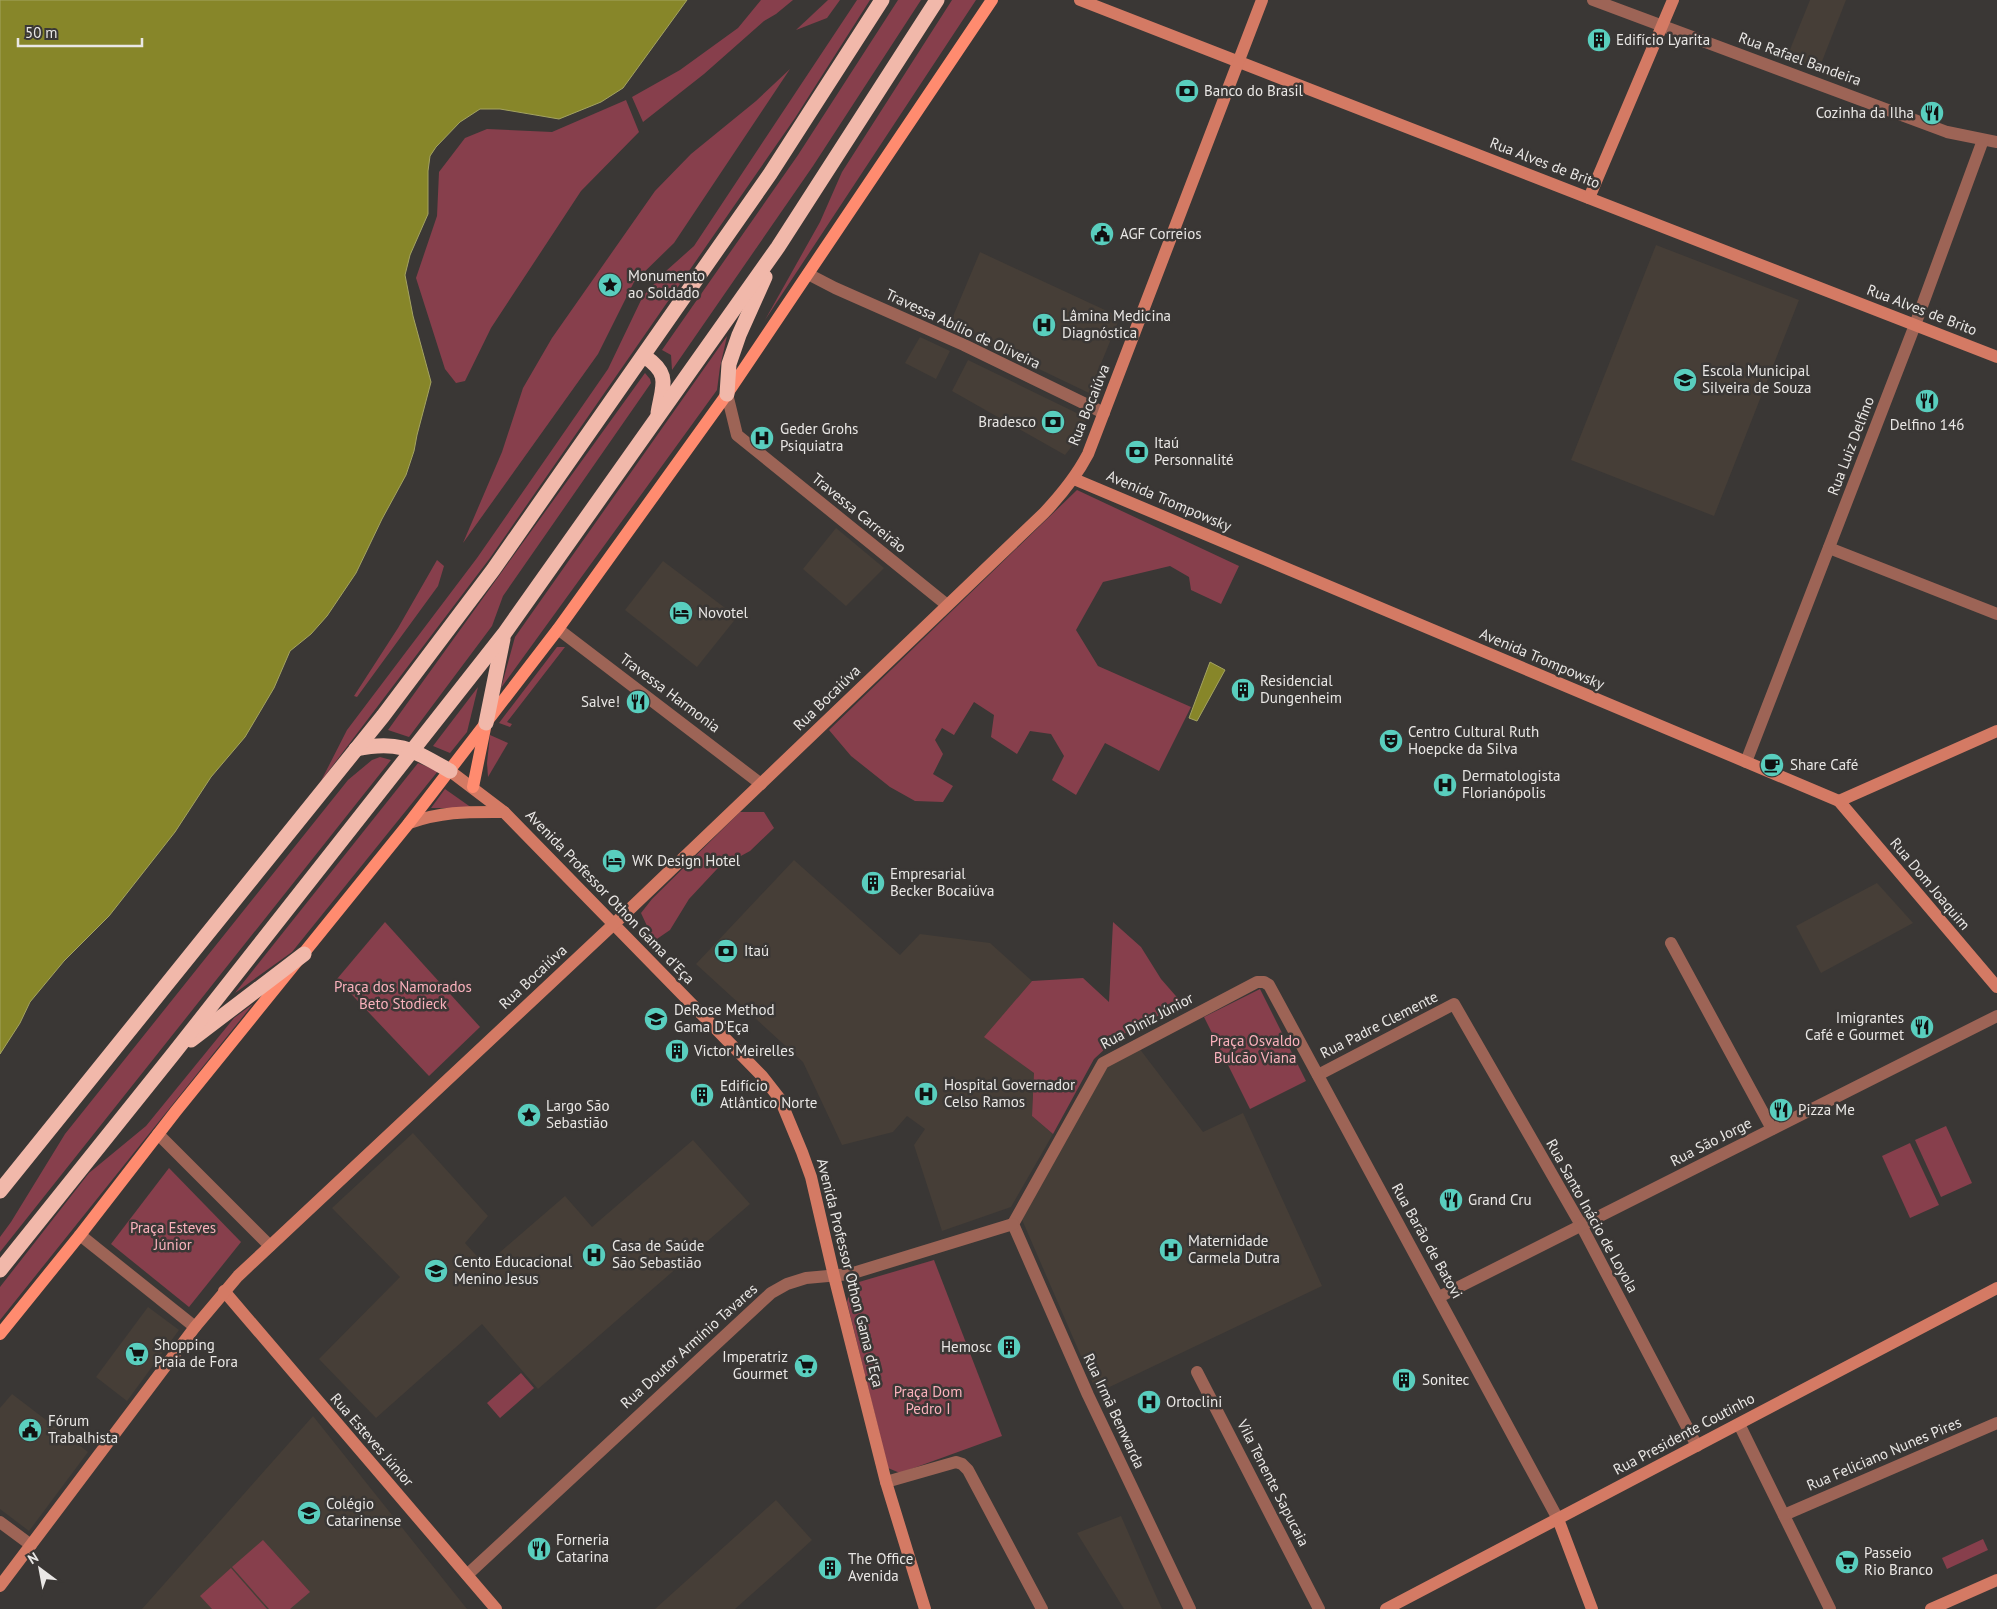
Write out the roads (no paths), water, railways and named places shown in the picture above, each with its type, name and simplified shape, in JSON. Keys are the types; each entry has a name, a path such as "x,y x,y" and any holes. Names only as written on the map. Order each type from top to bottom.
{"highway":[{"path":"0,1191 356,750 493,570 770,174 882,0"},
{"path":"0,1270 174,1053 504,634 778,247 937,0"},
{"path":"727,394 729,364 739,335 778,247"},
{"path":"644,356 657,364 662,372 664,382 657,419"},
{"path":"486,723 504,634"},
{"path":"356,750 377,745 396,746 414,750 450,771"},
{"path":"174,1053 304,954"}],"main road":[{"path":"0,1334 158,1134 409,823 558,629 727,394 992,0"},
{"name":"Rua Alves de Brito","path":"1080,0 1997,357"},
{"name":"Rua Bocaiúva","path":"0,1586 224,1291 761,784 1044,513 1074,479 1088,454 1262,0"},
{"path":"1589,198 1673,0"},
{"name":"Avenida Trompowsky","path":"1074,479 1839,801"},
{"path":"473,787 486,723"},
{"path":"1839,801 1997,731"},
{"name":"Avenida Professor Othon Gama d'Eça","path":"450,771 504,812 762,1076 780,1099 811,1177 886,1482 925,1609"},
{"name":"Rua Dom Joaquim","path":"1839,801 1997,987"},
{"name":"Avenida Professor Othon Gama d'Eça","path":"409,823 443,813 504,812"},
{"name":"Rua Presidente Coutinho","path":"1386,1609 1997,1288"},
{"name":"Rua Esteves Júnior","path":"224,1291 496,1609"},
{"path":"1558,1519 1592,1609"},
{"path":"1931,1609 1997,1580"}],"street":[{"name":"Rua Rafael Bandeira","path":"1593,0 1947,132 1997,142"},
{"name":"Rua Luiz Delfino","path":"1746,762 1915,325 1983,140"},
{"name":"Travessa Abílio de Oliveira","path":"808,274 964,345 1104,413"},
{"name":"Travessa Carreirão","path":"727,394 737,435 947,605"},
{"path":"1828,548 1997,614"},
{"name":"Travessa Harmonia","path":"558,629 761,784"},
{"path":"1671,943 1772,1129"},
{"name":"Rua Diniz Júnior","path":"1013,1224 1103,1063 1257,982 1264,982"},
{"name":"Rua Barão de Batovi","path":"1264,982 1269,985 1558,1519"},
{"name":"Rua Padre Clemente","path":"1318,1075 1454,1004"},
{"name":"Rua Santo Inácio de Loyola","path":"1454,1004 1581,1225 1697,1446"},
{"name":"Rua São Jorge","path":"1439,1297 1997,1016"},
{"path":"158,1134 270,1246"},
{"name":"Rua Doutor Armínio Tavares","path":"467,1575 771,1292 806,1278 850,1274 1013,1224"},
{"name":"Rua Irmã Benwarda","path":"1013,1224 1088,1395 1190,1609"},
{"path":"80,1235 195,1327"},
{"name":"Vila Tenente Sapucaia","path":"1198,1372 1319,1609"},
{"name":"Rua Feliciano Nunes Pires","path":"1784,1515 1997,1423"},
{"path":"1739,1424 1830,1609"},
{"path":"886,1482 956,1462 962,1464 968,1470 1042,1609"},
{"path":"0,1522 31,1545"}],"place":[{"name":"Edifício Lyarita","path":"1599,40"},
{"name":"Banco do Brasil","path":"1187,91"},
{"name":"Cozinha da Ilha","path":"1932,113"},
{"name":"AGF Correios","path":"1102,234"},
{"name":"Monumento ao Soldado","path":"610,285"},
{"name":"Lâmina Medicina Diagnóstica","path":"1044,325"},
{"name":"Escola Municipal Silveira de Souza","path":"1685,380"},
{"name":"Delfino 146","path":"1927,401"},
{"name":"Bradesco","path":"1053,422"},
{"name":"Geder Grohs Psiquiatra","path":"762,438"},
{"name":"Itaú Personnalité","path":"1137,452"},
{"name":"Novotel","path":"681,613"},
{"name":"Residencial Dungenheim","path":"1243,690"},
{"name":"Salve!","path":"638,702"},
{"name":"Centro Cultural Ruth Hoepcke da Silva","path":"1391,741"},
{"name":"Share Café","path":"1772,765"},
{"name":"Dermatologista Florianópolis","path":"1445,785"},
{"name":"WK Design Hotel","path":"614,861"},
{"name":"Empresarial Becker Bocaiúva","path":"873,883"},
{"name":"Itaú","path":"726,951"},
{"name":"DeRose Method Gama D'Eça","path":"656,1019"},
{"name":"Imigrantes Café e Gourmet","path":"1922,1027"},
{"name":"Victor Meirelles","path":"677,1051"},
{"name":"Hospital Governador Celso Ramos","path":"926,1094"},
{"name":"Edifício Atlântico Norte","path":"702,1095"},
{"name":"Pizza Me","path":"1781,1110"},
{"name":"Largo São Sebastião","path":"529,1115"},
{"name":"Grand Cru","path":"1451,1200"},
{"name":"Maternidade Carmela Dutra","path":"1171,1250"},
{"name":"Casa de Saúde São Sebastião","path":"594,1255"},
{"name":"Cento Educacional Menino Jesus","path":"436,1271"},
{"name":"Hemosc","path":"1009,1347"},
{"name":"Shopping Praia de Fora","path":"137,1354"},
{"name":"Imperatriz Gourmet","path":"806,1366"},
{"name":"Sonitec","path":"1404,1380"},
{"name":"Ortoclini","path":"1149,1402"},
{"name":"Fórum Trabalhista","path":"30,1430"},
{"name":"Colégio Catarinense","path":"309,1513"},
{"name":"Forneria Catarina","path":"539,1549"},
{"name":"Passeio Rio Branco","path":"1847,1562"},
{"name":"The Office Avenida","path":"830,1568"}],"park label":[{"name":"Praça dos Namorados Beto Stodieck","path":"403,996"},
{"name":"Praça Osvaldo Bulcão Viana","path":"1255,1050"},
{"name":"Praça Esteves Júnior","path":"173,1236"},
{"name":"Praça Dom Pedro I","path":"928,1400"}]}
